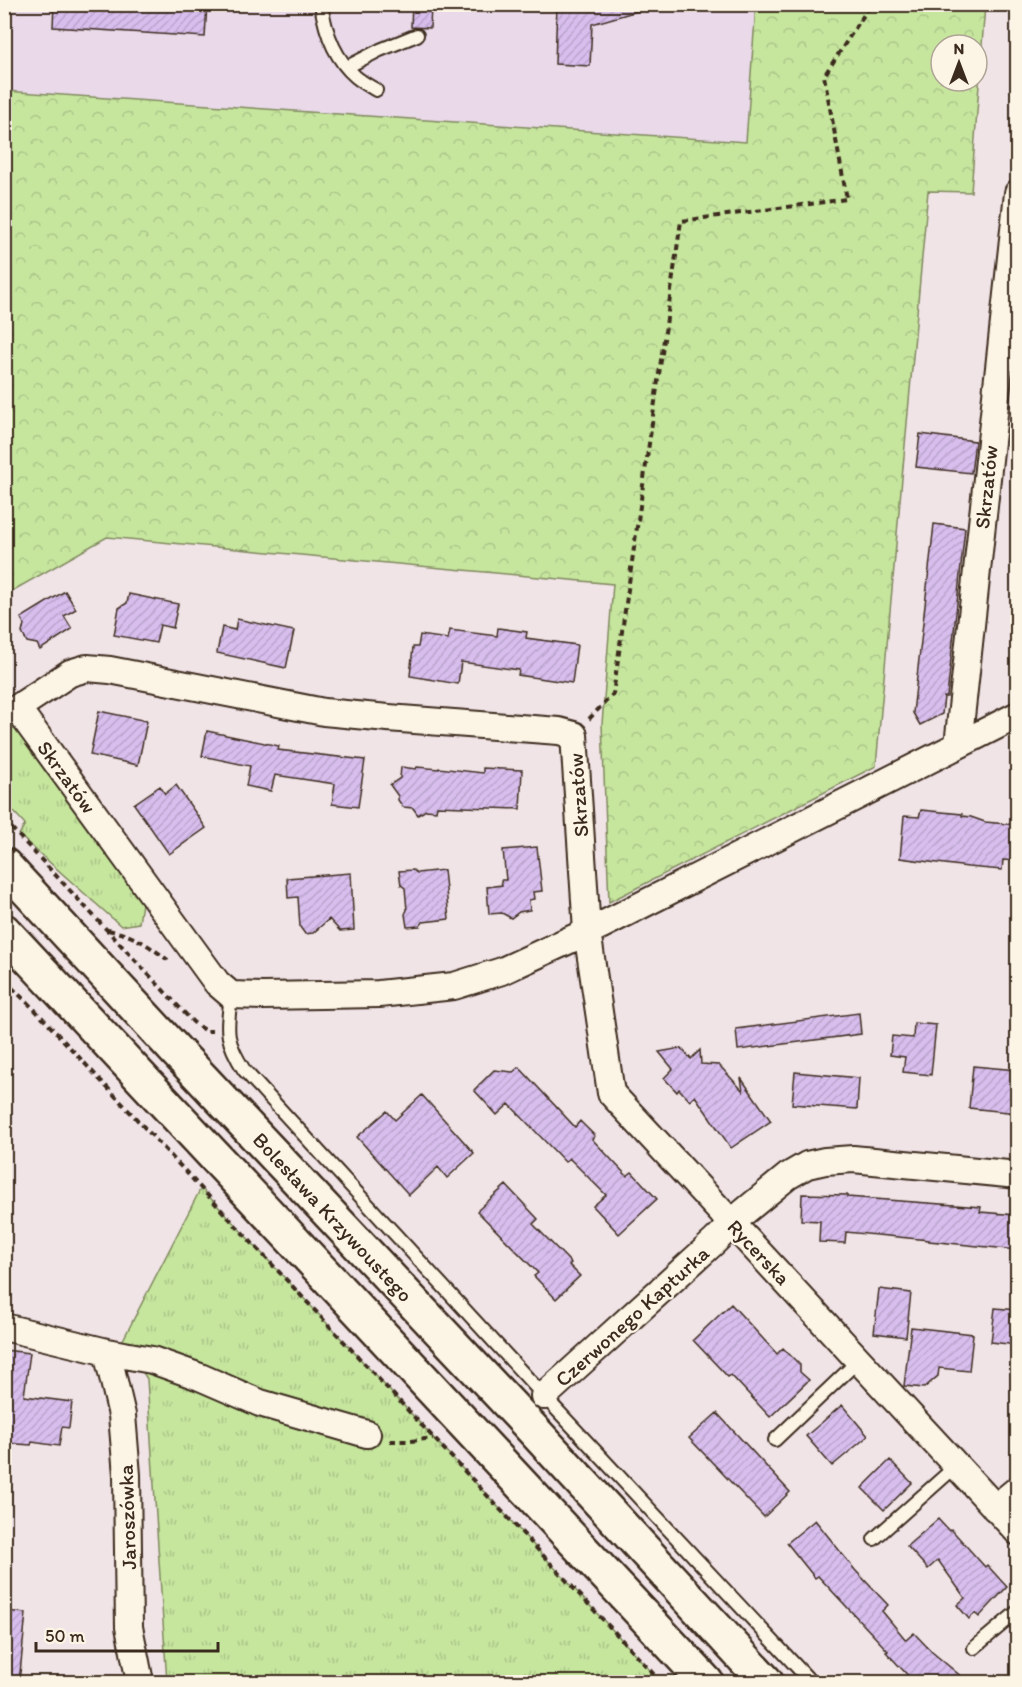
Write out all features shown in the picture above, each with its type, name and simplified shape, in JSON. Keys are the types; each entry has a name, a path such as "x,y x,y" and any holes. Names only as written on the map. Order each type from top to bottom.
{"main road":[{"name":"Bolesława Krzywoustego","path":"4,865 525,1421 766,1683"},
{"path":"4,931 706,1683"},
{"path":"621,1591 619,1576 623,1566 631,1561 643,1562 661,1569"}],"street":[{"name":"Skrzatów","path":"958,745 1017,193"},
{"name":"Skrzatów","path":"231,995 217,983 17,708 70,673 87,668 110,670 324,712 559,731 574,735 587,932"},
{"path":"231,995 379,994 454,986 502,971 587,932 1017,715"},
{"name":"Rycerska","path":"587,932 610,1093 1017,1532"},
{"name":"Czerwonego Kapturka","path":"544,1396 732,1223 788,1176 807,1166 825,1161 854,1159 1017,1175"},
{"path":"4,1327 107,1352 152,1360 200,1377 260,1403 367,1434"},
{"name":"Jaroszówka","path":"107,1352 122,1415 127,1475 129,1627 140,1683"},
{"path":"995,1508 1017,1489"}],"lane":[{"path":"321,4 325,27 337,54 356,77 376,90"},
{"path":"347,67 417,35"},
{"path":"231,995 228,1032 230,1044 244,1070 811,1683"},
{"path":"775,1440 859,1360"},
{"path":"874,1539 956,1466"},
{"path":"974,1648 1017,1611"}],"path":[{"path":"574,735 613,694 681,221 847,199 824,76 871,4"},
{"path":"4,820 193,1022"},
{"path":"108,930 128,934 142,941 175,966 191,973 207,969"},
{"path":"4,980 36,1011 661,1683"},
{"path":"367,1434 397,1442 433,1438"}],"shaded area":[{"path":"4,5 756,5 747,142 5,91"}],"green space":[{"path":"756,5 985,5 983,33 929,33 929,93 978,93 971,192 928,191 876,766 609,902 602,724 613,584 107,537 5,595 5,91 746,142"},
{"path":"5,693 17,708 142,903 139,923 121,926 19,835 25,824 5,802"},
{"path":"201,1188 661,1682 167,1682 147,1379 123,1340"}],"building":[{"path":"54,4 207,4 205,37 53,27"},
{"path":"412,4 431,4 430,28 411,27"},
{"path":"557,4 640,4 641,10 592,24 590,66 555,64"},
{"path":"920,434 975,441 971,473 916,467"},
{"path":"934,524 965,528 947,697 944,697 942,714 920,725 913,713"},
{"path":"65,591 76,609 64,616 72,629 40,650 37,644 27,642 22,633 24,624 21,618"},
{"path":"129,594 178,604 173,628 160,625 156,643 114,635 119,608 127,603"},
{"path":"237,619 294,631 286,668 217,653 222,627 235,630"},
{"path":"498,628 527,632 526,638 577,645 572,683 518,675 519,670 461,662 458,684 410,676 413,647 418,647 420,635 448,639 450,630 497,636"},
{"path":"99,711 147,721 138,765 90,755"},
{"path":"207,731 279,746 278,750 365,760 358,807 332,804 335,784 275,775 271,791 246,786 250,766 202,756"},
{"path":"401,767 483,773 483,768 522,770 520,809 437,806 436,811 426,810 418,815 413,808 403,807 390,785 400,778"},
{"path":"176,785 206,828 169,854 134,804 160,786 165,794"},
{"path":"921,810 962,814 962,816 985,822 1017,825 1017,861 1003,860 1002,870 900,858 904,816 919,817"},
{"path":"537,847 542,891 533,892 534,899 529,900 530,910 519,912 511,918 502,913 489,914 487,887 502,885 501,880 506,880 503,850"},
{"path":"413,870 417,873 444,870 449,919 423,922 420,926 407,927 405,888 401,885 399,871"},
{"path":"351,873 354,930 340,931 329,919 313,933 305,934 300,927 298,897 288,898 287,878"},
{"path":"859,1013 861,1034 738,1050 736,1029"},
{"path":"914,1023 936,1025 931,1075 903,1072 905,1057 890,1055 892,1036 913,1038"},
{"path":"681,1048 691,1059 700,1050 701,1064 719,1065 743,1091 741,1078 771,1121 731,1148 695,1096 690,1101 679,1089 677,1092 664,1078 673,1069 659,1052"},
{"path":"973,1066 1017,1070 1017,1113 969,1108"},
{"path":"519,1067 575,1127 580,1121 595,1136 592,1139 627,1176 632,1172 657,1199 619,1234 593,1206 606,1195 569,1158 565,1162 509,1104 497,1115 474,1090 494,1070 513,1072"},
{"path":"795,1072 859,1078 857,1109 792,1104"},
{"path":"422,1095 474,1153 447,1178 438,1167 409,1195 357,1137 387,1111 395,1120"},
{"path":"506,1185 538,1219 533,1224 571,1263 569,1265 580,1276 556,1299 534,1276 538,1273 477,1211"},
{"path":"802,1194 847,1195 847,1197 981,1207 980,1212 1017,1215 1017,1250 846,1232 845,1243 819,1242 820,1221 801,1220"},
{"path":"879,1289 911,1293 906,1337 874,1333"},
{"path":"731,1304 777,1354 783,1348 800,1365 800,1372 809,1380 770,1417 731,1375 728,1377 693,1340"},
{"path":"995,1308 1017,1310 1017,1345 991,1342"},
{"path":"911,1327 973,1334 969,1371 939,1368 938,1376 924,1388 904,1386"},
{"path":"4,1350 30,1353 24,1396 72,1402 69,1428 62,1427 59,1446 32,1442 31,1445 4,1443"},
{"path":"842,1405 868,1436 832,1466 806,1436"},
{"path":"717,1413 790,1492 764,1517 689,1438"},
{"path":"890,1460 912,1483 884,1510 862,1488"},
{"path":"938,1519 949,1531 951,1529 985,1567 987,1565 1007,1587 979,1617 975,1613 969,1619 957,1605 965,1598 938,1560 928,1569 907,1546"},
{"path":"815,1520 855,1570 888,1605 882,1611 906,1640 914,1633 932,1652 969,1683 915,1683 818,1576 815,1578 787,1543"},
{"path":"4,1611 26,1613 19,1683 4,1683"}]}
